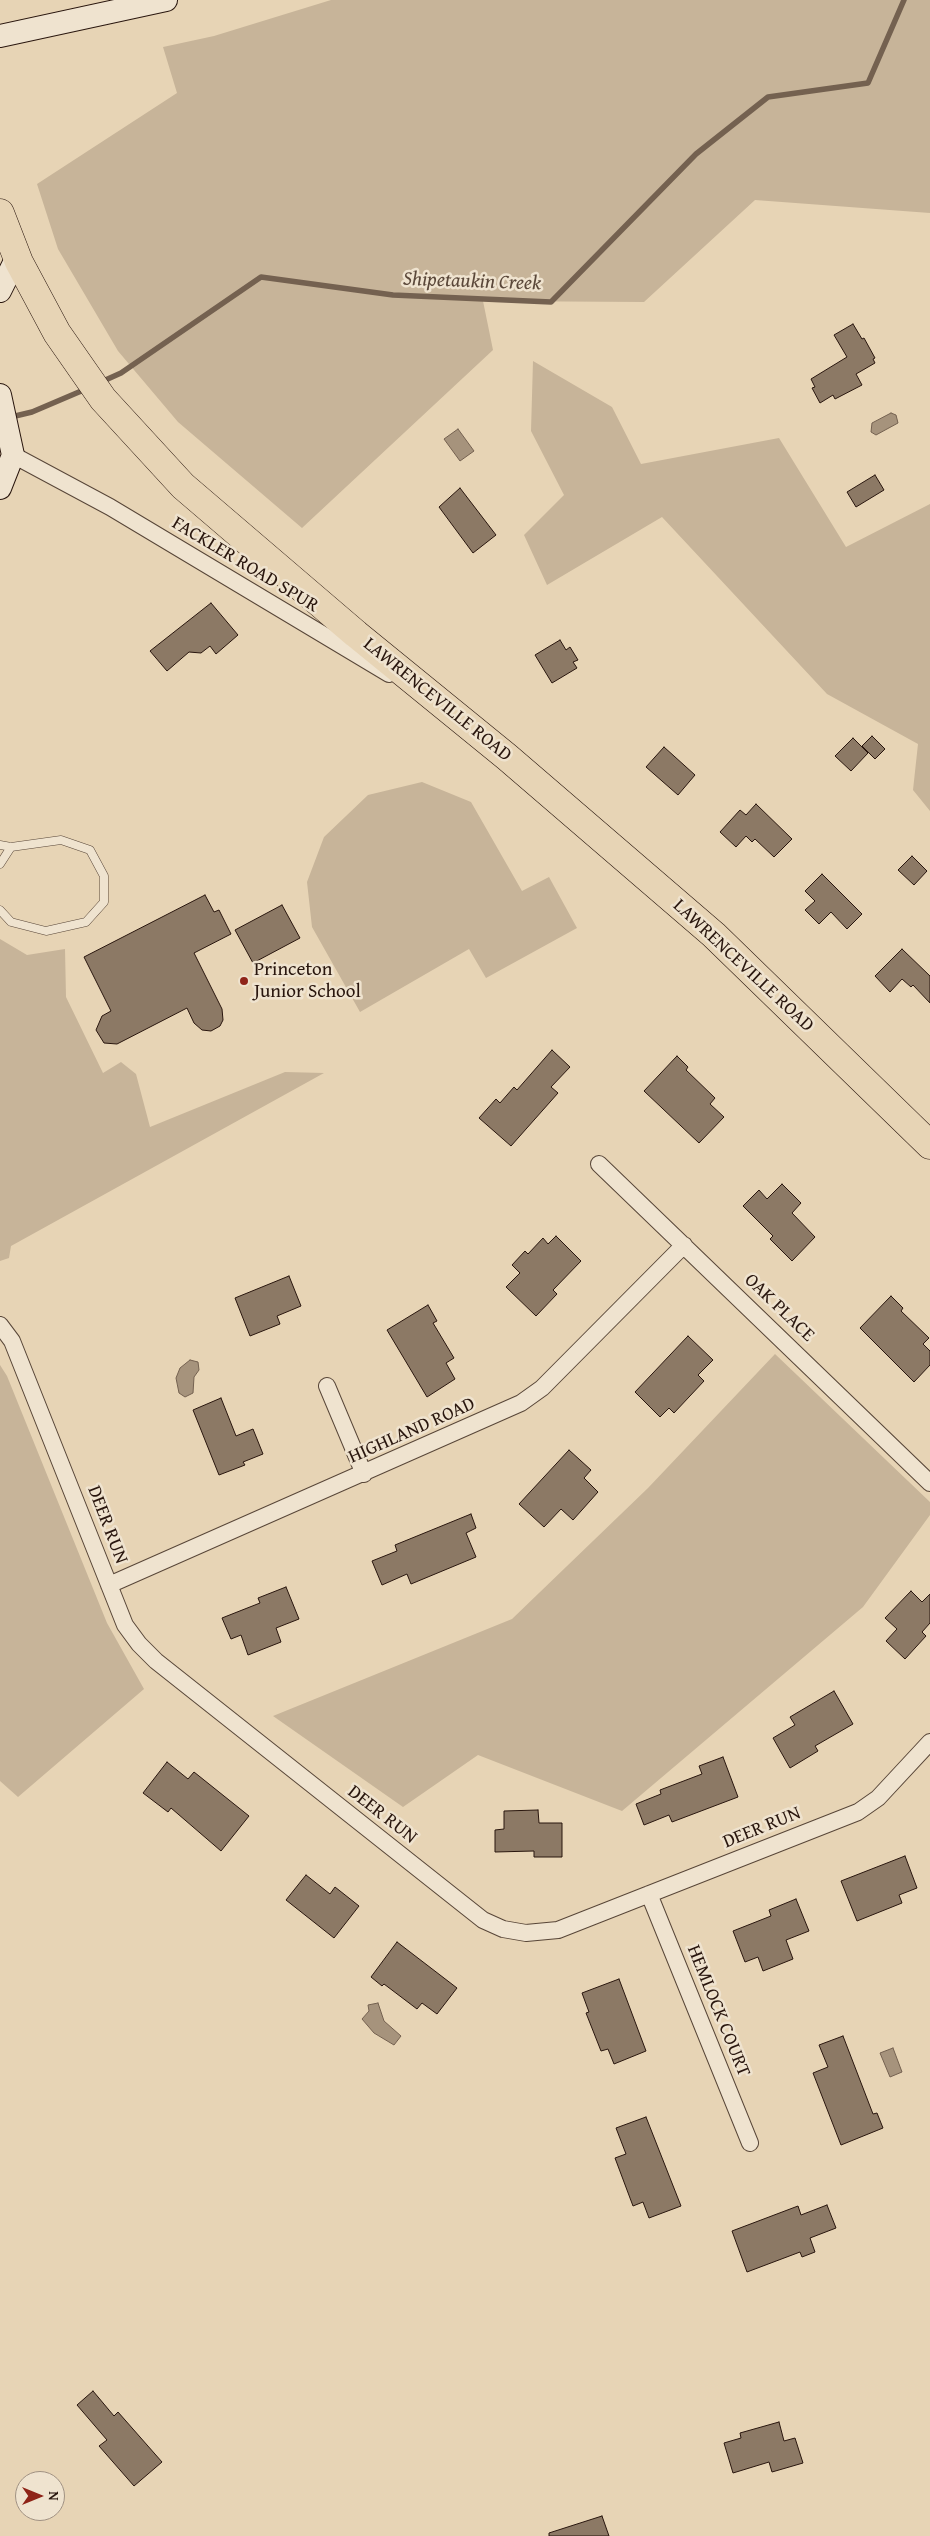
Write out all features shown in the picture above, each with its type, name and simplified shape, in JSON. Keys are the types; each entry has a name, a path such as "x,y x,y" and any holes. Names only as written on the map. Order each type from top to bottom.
{"highway":[{"name":"LAWRENCEVILLE ROAD","path":"0,213 17,257 45,312 79,364 103,399 183,486 356,634 454,713 714,935 930,1146"}],"main road":[{"path":"0,36 166,0"},
{"path":"0,291 17,257"},
{"path":"0,488 12,451 1,398"}],"street":[{"name":"FACKLER ROAD SPUR","path":"12,451 110,507 454,713"},
{"name":"OAK PLACE","path":"599,1164 930,1483"},
{"name":"HIGHLAND ROAD","path":"109,1585 364,1474 520,1403 542,1388 684,1244"},
{"name":"DEER RUN","path":"0,1325 12,1341 125,1625 139,1644 156,1661 483,1920 502,1929 526,1933 548,1932 858,1812 891,1786 930,1742"},
{"path":"327,1386 364,1474"},
{"name":"HEMLOCK COURT","path":"649,1894 750,2143"}],"lane":[{"path":"0,845 11,847 61,840 90,850 104,876 104,902 86,922 46,930 11,922 0,910"},
{"path":"0,864 11,847"}],"shaded area":[{"path":"331,0 930,0 930,213 755,200 644,302 483,301 493,350 302,528 178,422 118,351 58,249 37,184 177,93 163,47 214,36"},
{"path":"533,361 612,407 641,464 779,438 846,547 930,504 930,811 913,790 918,744 827,694 662,517 547,585 524,535 564,495 531,431"},
{"path":"891,413 896,415 898,423 876,435 871,432 872,423"},
{"path":"458,429 474,451 460,461 444,439"},
{"path":"422,782 471,802 522,891 549,877 577,928 486,978 469,949 360,1012 312,927 307,882 324,837 368,795"},
{"path":"0,939 27,955 65,949 66,997 103,1073 121,1062 136,1074 150,1127 285,1072 324,1073 11,1246 9,1258 0,1261"},
{"path":"775,1354 930,1502 930,1515 863,1607 622,1811 478,1755 403,1807 273,1716 512,1619 648,1488"},
{"path":"190,1360 198,1362 199,1370 194,1377 193,1393 185,1397 179,1393 176,1378 180,1368"},
{"path":"0,1365 7,1376 107,1623 144,1689 18,1797 0,1781"},
{"path":"378,2003 384,2021 401,2036 394,2045 374,2033 362,2019 369,2011 368,2005"},
{"path":"893,2048 902,2072 890,2077 880,2053"}],"building":[{"path":"853,324 862,339 864,338 875,358 873,359 875,363 856,374 862,385 835,399 833,395 820,403 812,388 815,387 811,379 847,357 834,335"},
{"path":"875,475 884,490 856,507 847,492"},
{"path":"460,488 496,535 473,553 439,507"},
{"path":"211,603 238,635 216,654 210,646 201,653 189,652 167,671 150,651"},
{"path":"560,640 566,650 570,647 578,660 573,662 577,668 552,683 535,655"},
{"path":"872,736 885,749 875,759 862,746"},
{"path":"853,738 868,753 851,771 835,756"},
{"path":"664,747 695,775 678,795 646,767"},
{"path":"756,804 792,839 774,857 755,839 752,842 746,836 736,847 720,832 740,810 746,815"},
{"path":"912,856 927,871 914,885 898,870"},
{"path":"822,874 862,914 847,929 831,912 819,924 805,910 815,901 805,891"},
{"name":"Princeton Junior School","path":"205,895 214,912 219,910 231,934 194,953 222,1009 223,1020 220,1026 211,1031 202,1030 194,1023 187,1008 117,1044 104,1043 96,1030 102,1016 111,1011 84,957"},
{"path":"282,905 300,938 253,963 235,930"},
{"path":"902,949 930,976 930,1003 913,985 911,987 902,979 890,992 875,976"},
{"path":"552,1050 570,1067 551,1087 558,1093 511,1146 479,1118 496,1099 500,1103 514,1087 517,1090"},
{"path":"677,1056 688,1067 686,1070 715,1098 710,1104 724,1117 699,1143 644,1091"},
{"path":"782,1184 801,1203 792,1213 815,1237 792,1261 770,1239 773,1236 743,1206 759,1190 767,1199"},
{"path":"556,1236 581,1261 553,1290 557,1294 536,1316 506,1287 520,1273 512,1265 525,1251 528,1254 543,1238 548,1244"},
{"path":"289,1276 301,1306 277,1316 280,1324 250,1336 235,1298"},
{"path":"891,1296 903,1308 901,1311 929,1338 923,1344 930,1351 930,1365 914,1382 860,1328"},
{"path":"428,1305 437,1321 433,1323 454,1358 446,1363 455,1379 427,1397 387,1330"},
{"path":"688,1336 713,1360 698,1375 704,1381 674,1413 669,1408 660,1417 635,1392"},
{"path":"221,1398 236,1436 253,1429 263,1454 243,1462 245,1465 219,1475 193,1410"},
{"path":"569,1450 591,1470 584,1478 598,1492 573,1520 561,1509 544,1527 519,1504"},
{"path":"471,1514 476,1528 466,1533 476,1557 411,1584 407,1574 382,1585 372,1561 397,1551 395,1545"},
{"path":"286,1587 299,1619 276,1628 281,1642 248,1655 241,1635 231,1639 222,1618 260,1603 258,1598"},
{"path":"911,1591 922,1602 930,1594 930,1623 922,1632 926,1636 905,1659 886,1641 897,1629 885,1618"},
{"path":"834,1691 853,1724 815,1746 818,1751 790,1768 773,1738 795,1725 790,1717"},
{"path":"723,1757 738,1797 672,1822 669,1815 644,1825 636,1804 661,1794 660,1790 702,1774 699,1766"},
{"path":"167,1762 188,1779 194,1772 249,1816 221,1851 171,1808 168,1812 143,1793"},
{"path":"538,1810 539,1823 562,1823 562,1857 534,1857 534,1851 495,1852 495,1830 504,1829 504,1811"},
{"path":"905,1856 917,1888 899,1895 902,1903 857,1921 841,1881"},
{"path":"306,1875 330,1894 335,1887 359,1906 334,1938 286,1900"},
{"path":"796,1899 809,1931 786,1940 793,1959 763,1971 758,1957 745,1962 733,1931 771,1916 769,1910"},
{"path":"397,1942 457,1988 437,2014 422,2003 417,2009 384,1984 382,1986 371,1977"},
{"path":"619,1979 646,2051 614,2064 608,2049 601,2051 586,2013 589,2012 582,1993"},
{"path":"843,2036 873,2114 877,2113 883,2128 841,2145 813,2073 828,2067 819,2045"},
{"path":"646,2117 681,2206 649,2218 643,2202 633,2206 615,2158 626,2154 616,2128"},
{"path":"827,2205 836,2228 810,2238 815,2252 802,2257 800,2252 747,2272 732,2231 798,2206 801,2215"},
{"path":"93,2391 114,2416 118,2412 162,2462 134,2486 99,2446 107,2440 77,2405"},
{"path":"779,2422 784,2441 795,2438 803,2463 772,2472 769,2462 733,2473 724,2443 741,2438 740,2433"},
{"path":"602,2516 609,2536 549,2536 549,2533"}],"waterway":[{"name":"Shipetaukin Creek","path":"101,382 121,373 261,277 393,295 551,302 696,154 768,97 868,83 904,0"},
{"name":"Shipetaukin Creek","path":"11,417 32,412 86,389"}],"place":[{"name":"Princeton Junior School","path":"244,981"}]}
